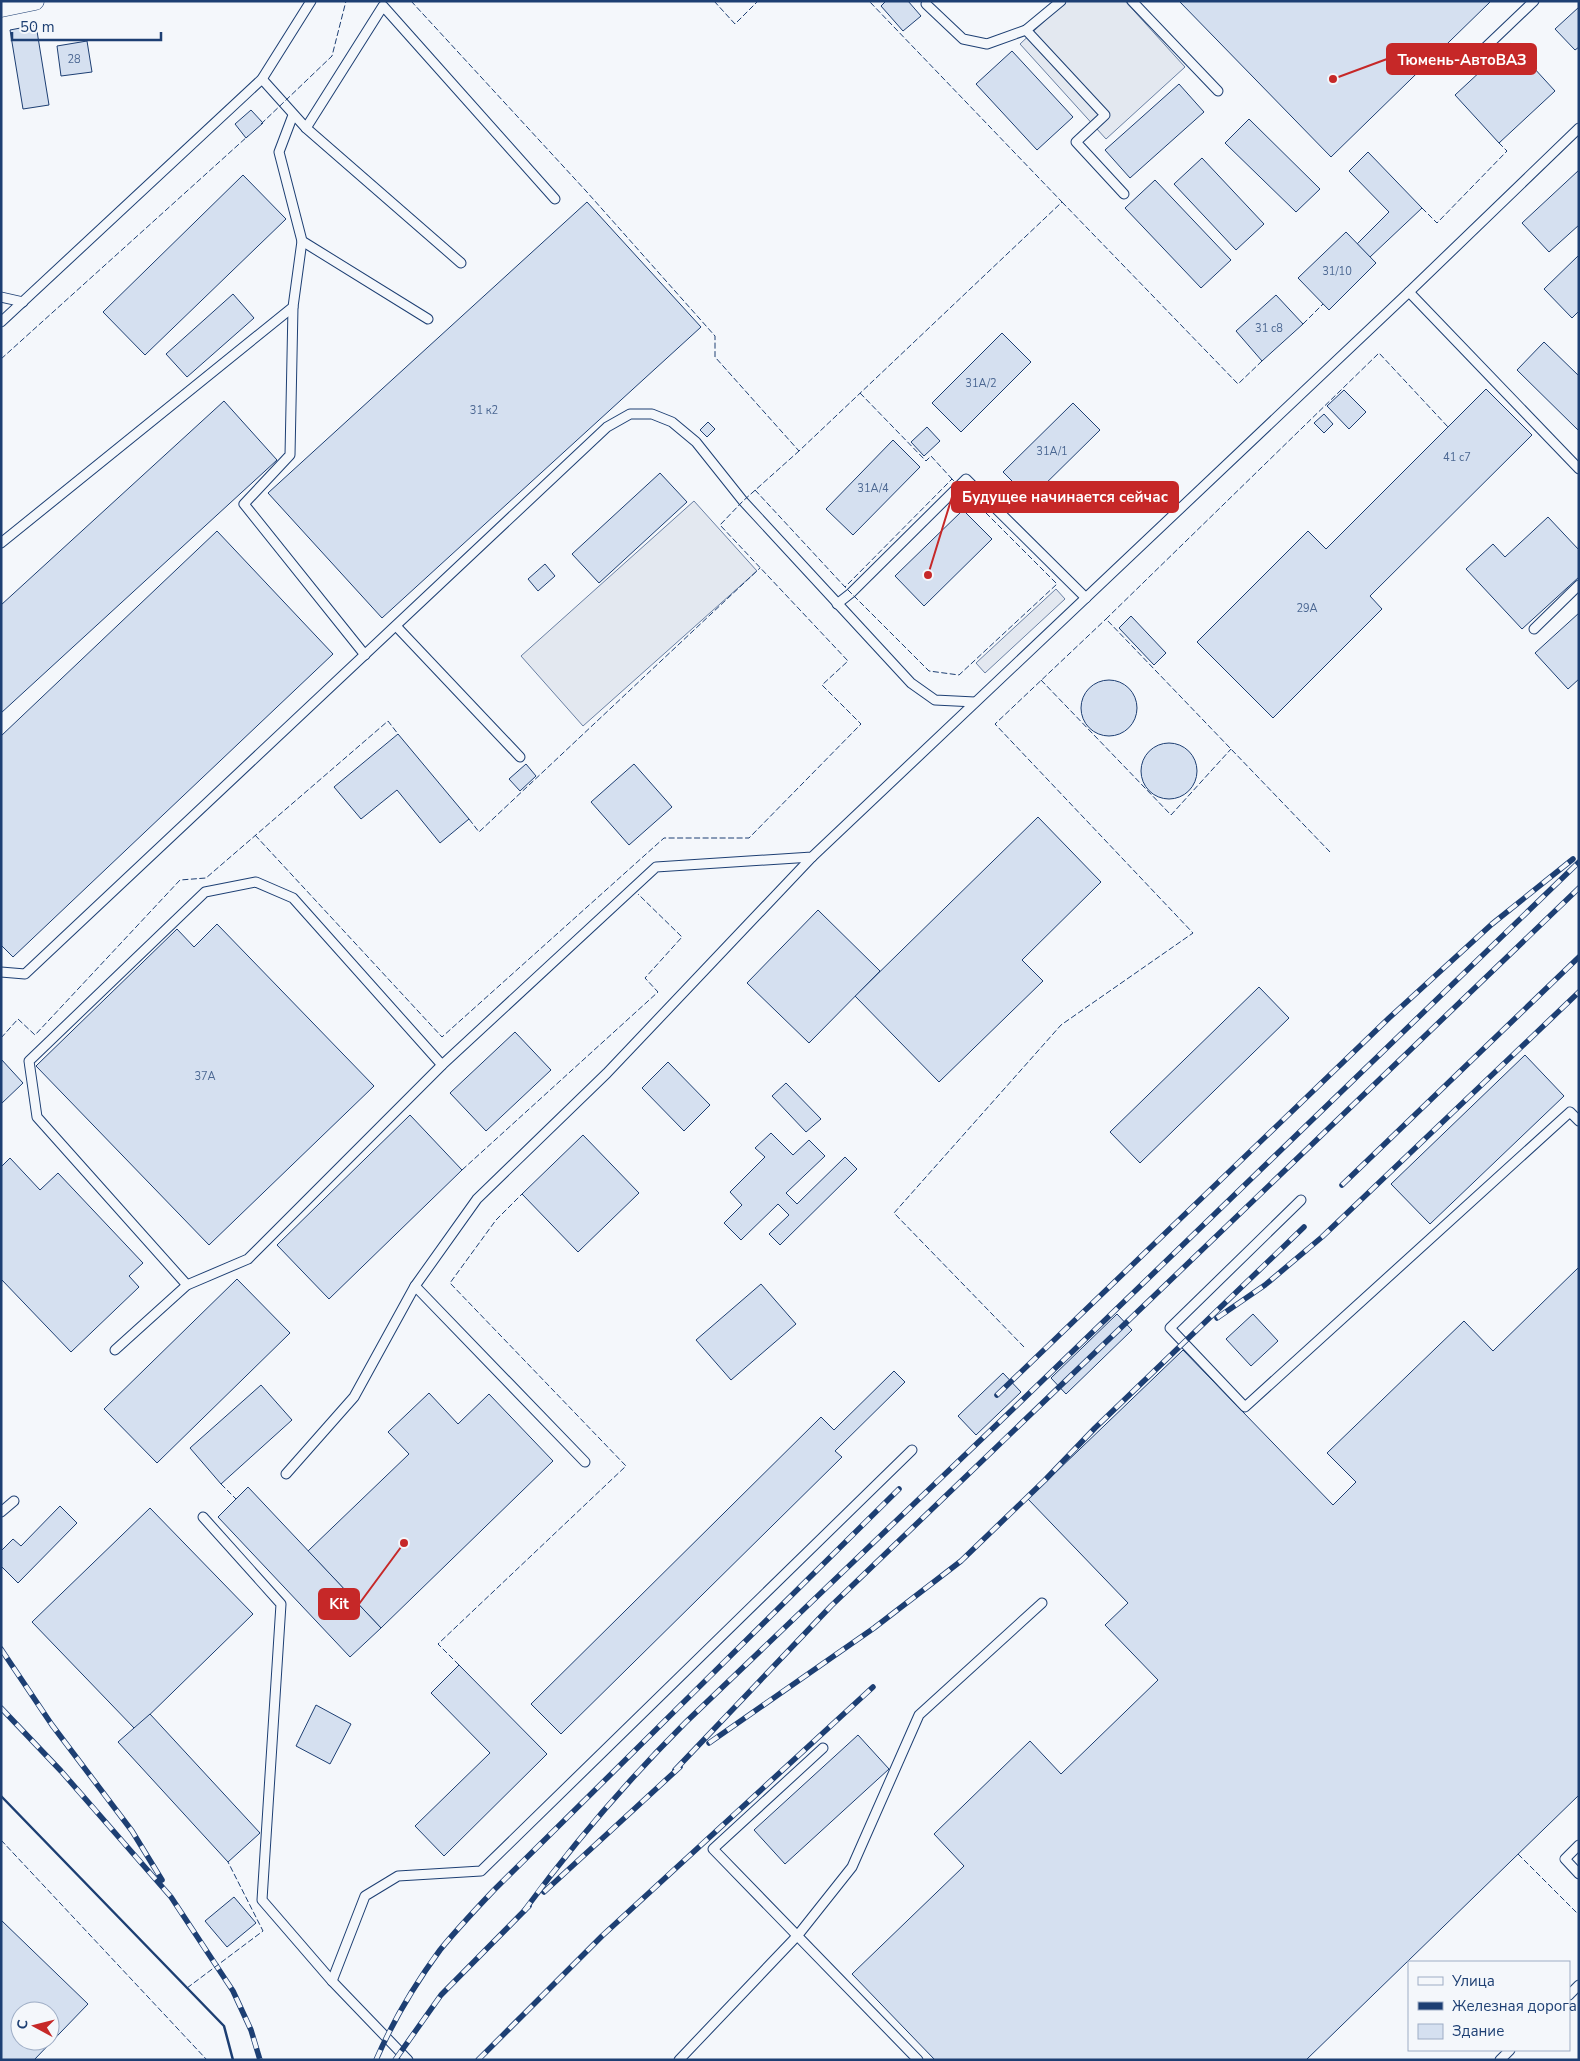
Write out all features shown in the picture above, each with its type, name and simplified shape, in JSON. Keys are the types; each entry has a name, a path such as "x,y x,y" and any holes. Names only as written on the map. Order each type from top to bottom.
{"street":[{"path":"1,8 35,1"}],"lane":[{"path":"1,322 262,79 310,1"},
{"path":"926,4 964,38 987,44 1026,30 1061,1"},
{"path":"1132,1 1218,91"},
{"path":"1468,64 1532,2"},
{"path":"306,128 383,6 555,199"},
{"path":"1026,30 1105,115 1076,142 1124,194"},
{"path":"262,79 292,115 306,128 461,263"},
{"path":"292,115 279,152 302,241 293,307 290,455 244,504 365,655"},
{"path":"286,1474 354,1397 414,1286 478,1199 607,1073 812,858 1409,292 1579,128"},
{"path":"302,241 428,319"},
{"path":"1409,292 1579,469"},
{"path":"1,297 24,302"},
{"path":"1,543 293,307"},
{"path":"1,972 25,974 607,427 630,414 652,414 672,422 696,442 743,501 911,683 935,700 975,702"},
{"path":"837,604 851,593 966,479 1086,598"},
{"path":"1534,629 1579,585"},
{"path":"396,626 520,756"},
{"path":"115,1350 186,1285 248,1259 442,1065 656,867 812,858"},
{"path":"186,1285 37,1117 29,1061 205,892 256,882 293,898 442,1065"},
{"path":"1300,1200 1170,1328 1245,1407 1570,1112 1579,1121"},
{"path":"414,1286 585,1462"},
{"path":"332,1982 365,1896 398,1876 481,1871 912,1450"},
{"path":"1,1512 14,1500"},
{"path":"204,1518 281,1604 262,1900 332,1982 408,2060"},
{"path":"679,2060 798,1935 852,1867 919,1715 1042,1603"},
{"path":"823,1748 713,1849 918,2060"},
{"path":"1579,1844 1564,1859 1579,1874"},
{"path":"1570,1994 1579,1985"},
{"path":"1500,2060 1509,2051"}],"shaded area":[{"path":"1066,1 1125,1 1185,67 1106,139 1020,44"},
{"path":"694,501 757,571 583,726 521,656"},
{"path":"1056,589 1065,599 985,673 976,663"}],"building":[{"path":"886,1 908,1 921,16 903,31 881,6"},
{"path":"1179,1 1489,1 1490,2 1331,157"},
{"path":"1579,7 1579,47 1575,50 1555,29"},
{"path":"36,25 49,105 23,109 10,30"},
{"path":"87,41 92,72 61,76 57,46"},
{"path":"1511,43 1555,91 1499,143 1455,95"},
{"path":"1012,51 1073,117 1037,150 976,84"},
{"path":"1179,84 1204,112 1130,178 1105,150"},
{"path":"251,110 263,123 246,138 235,124"},
{"path":"1249,119 1320,189 1296,212 1225,143"},
{"path":"1368,152 1422,208 1370,257 1357,244 1389,212 1349,171"},
{"path":"1202,158 1264,224 1236,250 1174,184"},
{"path":"1579,170 1579,225 1549,252 1522,223"},
{"path":"243,175 286,219 145,355 103,312"},
{"path":"1155,180 1231,260 1201,288 1125,208"},
{"path":"587,202 701,327 382,618 268,493"},
{"path":"1346,232 1376,263 1329,310 1298,278"},
{"path":"1579,255 1579,311 1572,318 1544,289"},
{"path":"233,294 254,318 187,377 166,354"},
{"path":"1276,295 1303,324 1262,361 1236,331"},
{"path":"1002,333 1031,362 961,432 932,403"},
{"path":"1544,342 1579,376 1579,431 1517,370"},
{"path":"1486,389 1532,435 1370,596 1382,609 1273,718 1197,642 1308,531 1326,549"},
{"path":"1344,390 1366,412 1349,429 1327,406"},
{"path":"224,401 277,460 1,713 1,605"},
{"path":"1073,403 1100,430 1030,499 1003,472"},
{"path":"1324,414 1333,424 1324,433 1314,423"},
{"path":"708,422 715,429 707,437 700,430"},
{"path":"927,427 940,441 924,456 911,442"},
{"path":"893,440 920,467 853,535 826,509"},
{"path":"660,473 687,502 599,583 572,554"},
{"path":"963,510 992,539 924,606 895,576"},
{"path":"1548,517 1579,550 1579,577 1522,629 1466,569 1493,544 1505,557"},
{"path":"217,531 333,654 13,957 1,945 1,736"},
{"path":"545,564 555,576 538,591 528,579"},
{"path":"1579,613 1579,679 1568,689 1535,653"},
{"path":"1131,616 1166,653 1154,665 1119,628"},
{"path":"1103,680 1115,680 1125,684 1133,692 1137,708 1133,724 1125,732 1115,736 1103,736 1093,732 1085,724 1081,714 1081,702 1085,692 1093,684"},
{"path":"398,734 469,819 440,843 397,790 361,819 334,787"},
{"path":"1163,743 1175,743 1185,747 1193,755 1197,771 1193,787 1185,795 1175,799 1163,799 1153,795 1145,787 1141,777 1141,765 1145,755 1153,747"},
{"path":"526,764 536,776 520,791 509,779"},
{"path":"634,764 672,807 629,845 591,802"},
{"path":"1038,817 1101,882 1022,960 1043,981 939,1082 855,996"},
{"path":"818,910 880,971 809,1043 747,983"},
{"path":"217,924 374,1086 209,1245 36,1066 177,929 194,947"},
{"path":"1259,987 1289,1018 1140,1163 1110,1132"},
{"path":"515,1032 551,1070 486,1131 450,1093"},
{"path":"1525,1055 1564,1096 1430,1224 1391,1184"},
{"path":"1,1059 23,1083 1,1104"},
{"path":"668,1062 710,1105 684,1131 642,1088"},
{"path":"786,1083 821,1119 806,1132 772,1096"},
{"path":"410,1115 462,1170 329,1299 277,1245"},
{"path":"771,1133 793,1155 809,1140 825,1156 786,1193 797,1204 845,1157 857,1169 780,1245 769,1234 789,1215 778,1204 741,1240 724,1223 742,1205 730,1192 765,1157 755,1148"},
{"path":"583,1135 639,1193 578,1252 522,1194"},
{"path":"10,1158 40,1190 58,1173 143,1263 129,1276 139,1287 71,1352 1,1279 1,1167"},
{"path":"1579,1267 1579,1795 1306,2060 935,2060 852,1974 964,1866 934,1834 1030,1741 1061,1774 1158,1680 1105,1625 1128,1603 1028,1499 1183,1350 1333,1505 1356,1482 1327,1453 1464,1321 1493,1351"},
{"path":"237,1279 290,1333 157,1463 104,1409"},
{"path":"761,1284 796,1324 731,1380 696,1340"},
{"path":"1117,1314 1132,1330 1066,1394 1051,1378"},
{"path":"1253,1314 1278,1341 1251,1366 1226,1339"},
{"path":"894,1371 905,1382 835,1451 842,1457 561,1734 531,1704 821,1417 834,1430"},
{"path":"1003,1373 1021,1392 976,1435 958,1416"},
{"path":"261,1385 292,1420 221,1484 190,1448"},
{"path":"429,1393 458,1424 489,1394 553,1461 381,1628 308,1551 409,1454 388,1432"},
{"path":"248,1487 381,1628 350,1657 218,1517"},
{"path":"60,1506 77,1523 18,1583 1,1566 1,1551 13,1539 21,1546"},
{"path":"150,1508 253,1614 135,1729 32,1622"},
{"path":"459,1665 547,1754 444,1856 415,1826 490,1753 431,1693"},
{"path":"316,1705 351,1724 330,1764 296,1746"},
{"path":"150,1714 260,1833 228,1862 118,1742"},
{"path":"858,1735 889,1769 785,1864 754,1830"},
{"path":"234,1897 256,1923 227,1947 205,1921"},
{"path":"1,1920 88,2004 60,2033 60,2001 10,2001 10,2051 43,2051 34,2060 1,2060"}],"railway":[{"path":"997,1395 1389,1018 1492,924 1573,859"},
{"path":"524,1911 601,1814 686,1722 1579,862"},
{"path":"675,1770 831,1606 1579,888"},
{"path":"1342,1185 1579,957"},
{"path":"1217,1318 1265,1285 1322,1237 1579,992"},
{"path":"709,1743 874,1628 961,1561 1045,1480 1095,1428 1304,1227"},
{"path":"376,2060 397,2017 422,1976 440,1950 467,1919 494,1890 899,1489"},
{"path":"1,1649 52,1725 132,1831 162,1880"},
{"path":"478,2060 602,1936 873,1687"},
{"path":"1,1708 61,1771 171,1897 233,1991 251,2030 260,2060"},
{"path":"544,1892 680,1767"},
{"path":"395,2060 441,1995 529,1906"}],"fence":[{"path":"261,124 332,56 346,1"},
{"path":"411,1 586,191 715,336 715,357 799,451 1062,202 869,1"},
{"path":"714,1 735,24 758,1"},
{"path":"1,359 248,136"},
{"path":"1422,208 1437,223 1507,151 1499,143"},
{"path":"1062,202 1238,384 1262,361"},
{"path":"1303,324 1323,304"},
{"path":"1330,852 1106,619 1379,353 1448,427"},
{"path":"860,393 926,461 931,456 952,479"},
{"path":"255,835 442,1037 664,838 749,838 861,724 822,685 848,661 720,525 743,501 799,451"},
{"path":"755,490 845,587 929,671 959,675 1057,584 952,479 845,587"},
{"path":"469,819 479,832 760,568"},
{"path":"1024,1347 894,1213 1061,1025 1193,933 995,724 1106,619"},
{"path":"1041,680 1171,815 1231,749"},
{"path":"1,1038 18,1019 35,1035 180,880 206,878 388,721 398,734"},
{"path":"462,1170 658,992 645,978 682,937 638,894"},
{"path":"459,1665 438,1644 626,1466 450,1283 496,1220 522,1194"},
{"path":"221,1484 236,1499"},
{"path":"1,1840 207,2060"},
{"path":"1518,1854 1579,1915"},
{"path":"187,1988 263,1931 228,1862"}],"wall":[{"path":"1,1796 224,2026 233,2060"}],"place":[{"name":"Тюмень-АвтоВАЗ","path":"1333,79"},
{"name":"Будущее начинается сейчас","path":"928,575"},
{"name":"Kit","path":"404,1543"}]}
